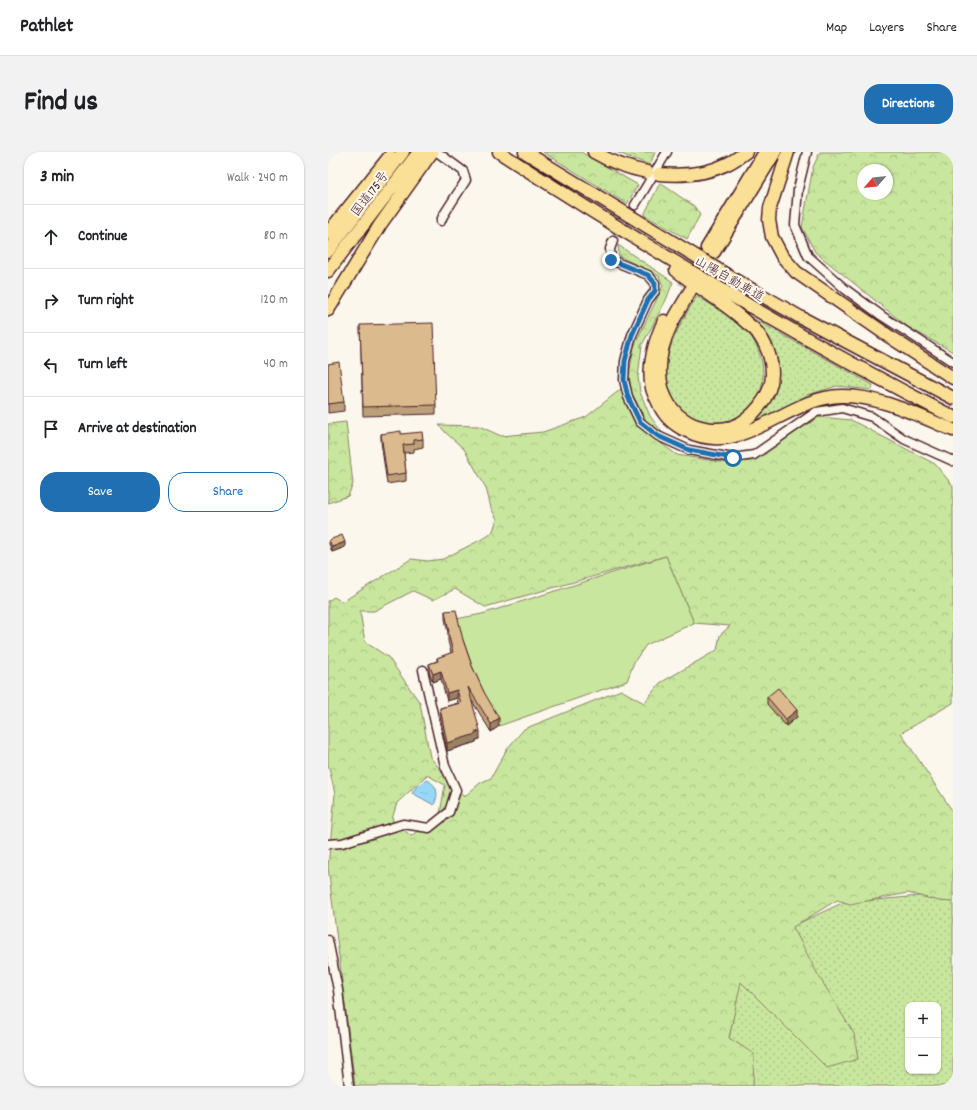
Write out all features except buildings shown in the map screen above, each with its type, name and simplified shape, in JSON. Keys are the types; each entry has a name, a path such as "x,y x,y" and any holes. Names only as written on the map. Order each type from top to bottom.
{"highway":[{"path":"328,233 393,152"},
{"name":"国道175号","path":"328,251 403,152"},
{"name":"国道175号","path":"328,271 419,152"},
{"path":"328,310 380,225 432,152"},
{"name":"山陽自動車道","path":"499,152 642,243 794,332 953,417"},
{"name":"山陽自動車道","path":"525,152 735,280 800,317 953,398"},
{"path":"594,152 607,160 629,169 647,172"},
{"path":"659,174 675,176 707,171 727,164 746,152"},
{"path":"765,152 711,250 775,152"},
{"path":"788,152 770,208 769,220 772,238 782,256 796,272 890,337 953,378"},
{"path":"642,243 690,281 740,317 759,334 770,355 772,376 768,392 760,407 751,416 732,427 718,429 704,428 690,424 678,417 667,402 661,388 659,372 662,353 670,326 687,289 661,327 652,354 652,388 661,410 678,427 694,435 714,438 729,438 749,432 817,400 840,396 858,397 891,405 953,430"}],"street":[{"path":"437,152 463,171 466,180 441,221"},
{"path":"635,205 667,152"},
{"path":"807,152 798,189 795,225 808,256 845,289 882,316 953,362"},
{"path":"613,241 610,249 611,260 648,275 655,283 655,291 648,300 632,335 625,361 624,380 628,397 640,422 658,436 689,450 733,458 754,455 816,412 842,408 872,417 904,439 953,461"},
{"path":"328,844 342,842 403,824 428,828 449,812 456,790 445,766 423,670"},
{"path":"328,940 338,990 349,1086"}],"green space":[{"path":"543,152 581,152 638,185 627,204"},
{"path":"616,152 655,152 650,165"},
{"path":"820,152 953,152 953,352 908,327 815,252 802,227 813,167"},
{"path":"660,183 694,206 700,215 687,239 644,215"},
{"path":"618,245 673,282 666,300 642,345 638,377 640,392 650,416 664,435 646,421 632,393 629,375 634,346 663,286 659,276 619,256"},
{"path":"697,296 738,323 755,342 761,358 763,373 759,396 747,412 730,420 711,422 692,417 677,406 667,389 666,365 668,355 678,329"},
{"path":"747,315 873,385 872,390 837,386 807,395 748,428 759,416 772,396 777,380 777,372 769,353"},
{"path":"621,389 636,425 677,455 727,463 749,461 819,417 851,420 935,464 953,486 953,703 901,733 953,812 953,902 939,901 908,893 850,904 837,900 793,927 817,973 854,1034 858,1059 827,1068 741,982 729,1038 754,1054 753,1086 355,1086 328,867 335,794 328,764 328,601 334,597 342,602 411,559 428,561 443,559 488,536 493,531 497,519 491,508 486,488 464,449 439,425 479,426 501,436 543,432 586,417","holes":["666,556 694,623 730,626 720,635 717,650 660,683 644,703 621,690 524,729 507,749 491,778 480,783 464,797 430,757 420,703 388,657 365,642 360,611 374,611 413,591 433,600 455,589 485,607","427,775 445,785 440,814 411,836 392,819 397,803"]},
{"path":"346,422 353,484 348,496 328,503 328,424"},
{"path":"666,556 694,623 646,645 634,662 627,681 499,726 472,674 456,619 482,614"},
{"path":"953,893 953,1086 720,1086 742,971 793,926 842,903"}],"water":[{"path":"428,780 434,785 437,791 437,797 434,805 412,793 417,786"}],"tunnel":[{"path":"613,241 635,205"},
{"path":"683,287 707,248"},
{"path":"694,285 714,252"}],"route":[{"path":"611,260 648,275 655,283 655,291 648,300 632,335 625,361 624,380 628,397 640,422 658,436 689,450 733,458"}]}
